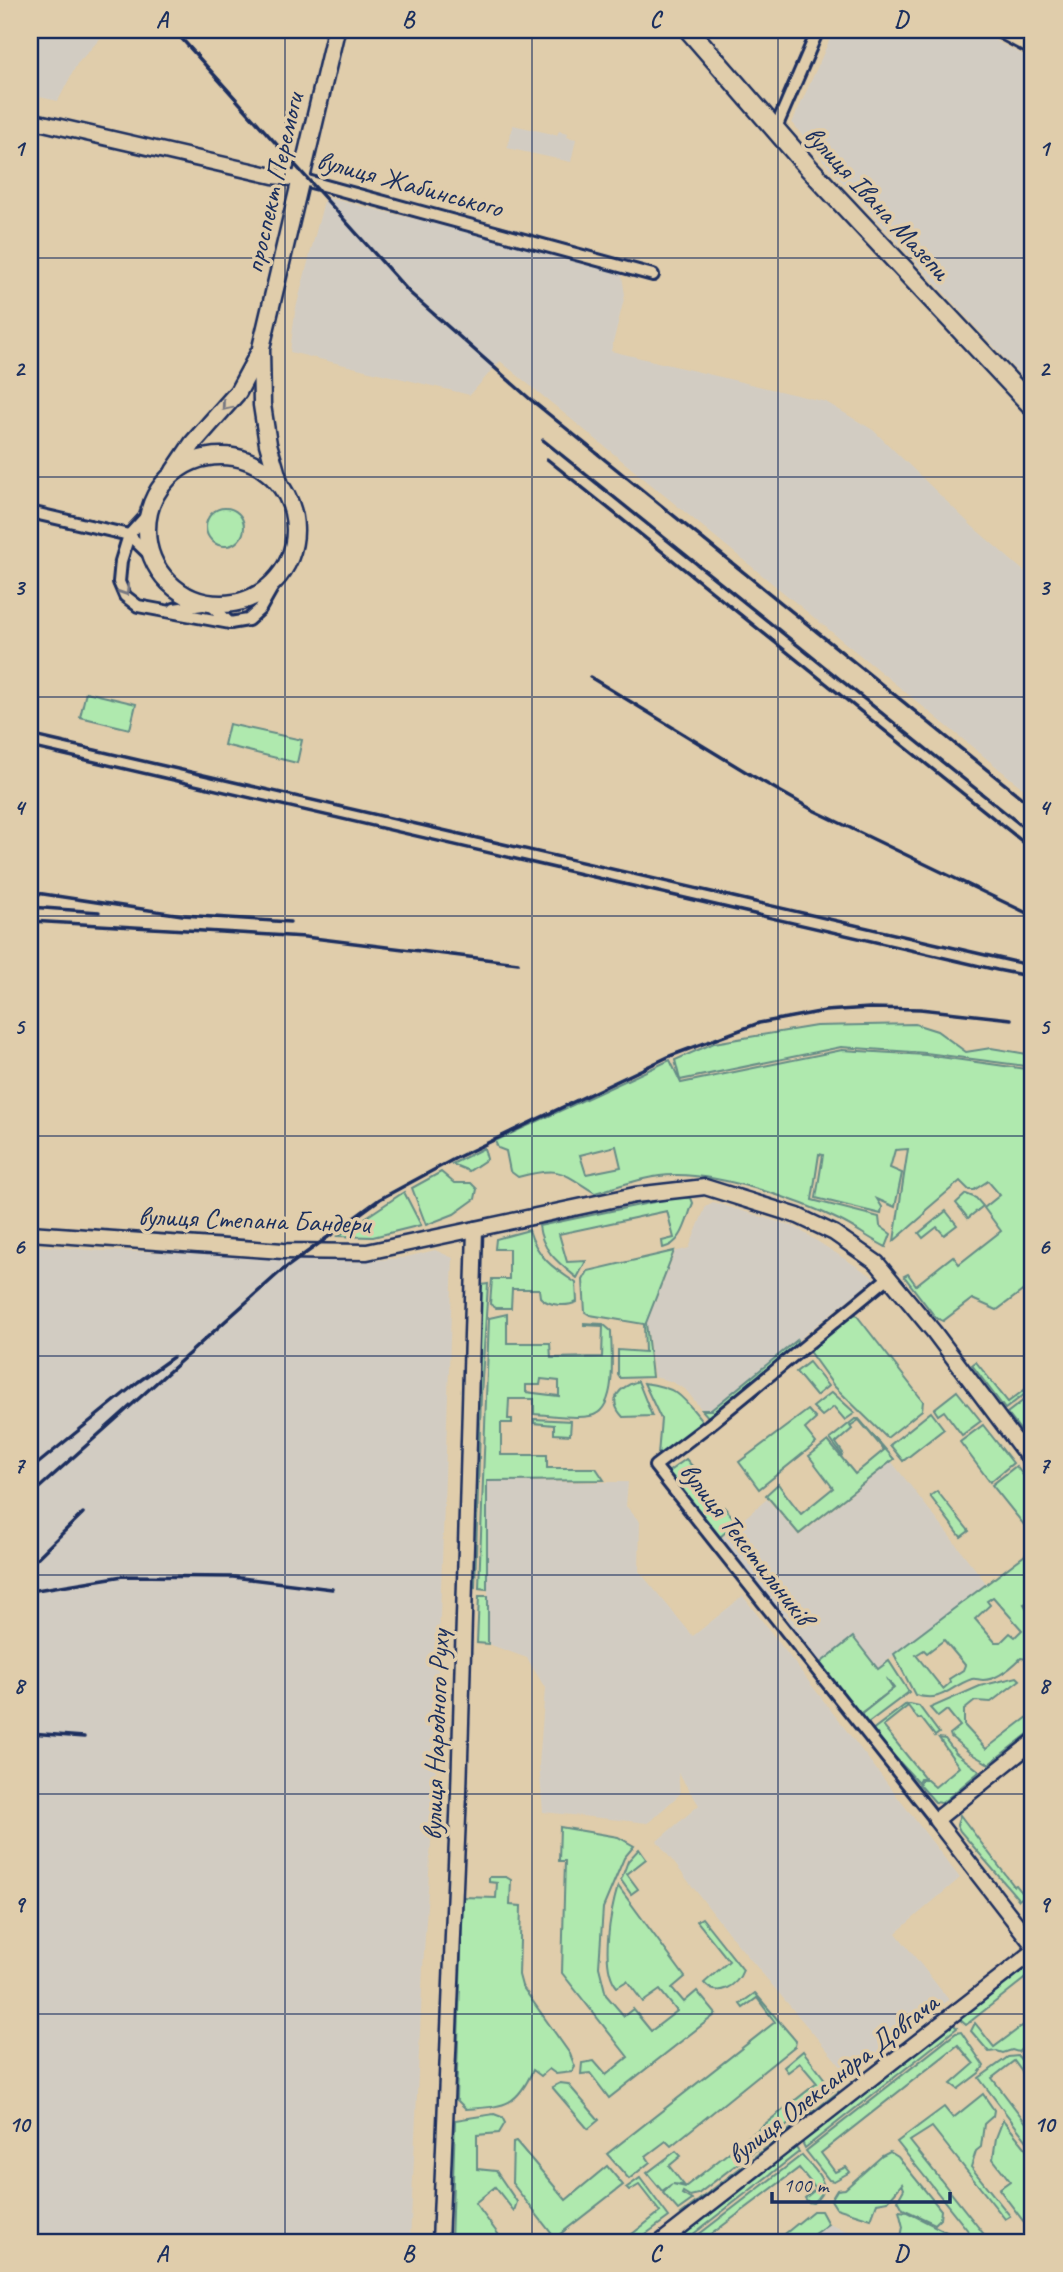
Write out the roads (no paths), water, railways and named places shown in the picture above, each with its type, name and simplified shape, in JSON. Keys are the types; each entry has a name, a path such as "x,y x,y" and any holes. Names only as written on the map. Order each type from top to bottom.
{"main road":[{"name":"проспект Перемоги","path":"281,485 266,431 262,405 261,348 337,30"},
{"name":"вулиця Івана Мазепи","path":"689,30 775,130 1033,407"},
{"name":"проспект Перемоги","path":"171,476 193,443 238,392 261,348"},
{"path":"228,456 248,461 266,471 281,485 289,499 294,517 295,538 290,559 264,591 245,601 210,604 191,598 175,588 161,574 152,557 147,535 149,513 157,494 171,476 188,464 207,457 228,456"}],"street":[{"path":"775,130 818,30"},
{"path":"996,30 1033,50"},
{"name":"вулиця Жабинського","path":"30,120 273,176 300,179 653,275"},
{"path":"30,512 129,535 152,557"},
{"path":"149,513 129,535 121,561 119,582 125,596 138,606 230,623 248,620 260,610 276,579"},
{"path":"150,608 168,610 210,604 230,623"},
{"path":"475,1229 635,1195 705,1187 798,1216 834,1233 877,1263 1033,1464"},
{"name":"вулиця Степана Бандери","path":"30,1233 283,1251 367,1252 475,1229"},
{"name":"вулиця Народного Руху","path":"440,2242 458,1793 475,1229"},
{"name":"вулиця Текстильників","path":"889,1277 655,1466 1033,1945"},
{"path":"936,1820 1033,1742"},
{"name":"вулиця Олександра Довгача","path":"661,2242 1033,1952"}],"railway":[{"path":"174,30 410,293 530,399 1033,807"},
{"path":"543,440 1033,835"},
{"path":"547,459 1033,850"},
{"path":"590,677 813,810 1033,916"},
{"path":"30,735 1033,966"},
{"path":"30,747 1033,977"},
{"path":"30,892 182,915 290,922"},
{"path":"30,907 99,912"},
{"path":"30,921 305,937 518,963"},
{"path":"30,1496 280,1272 380,1199 456,1158 670,1056 759,1023 825,1011 869,1008 920,1009 1011,1019"},
{"path":"30,1470 173,1357"},
{"path":"30,1565 83,1513"},
{"path":"30,1591 123,1576 233,1577 332,1589"},
{"path":"30,1733 84,1737"}]}
